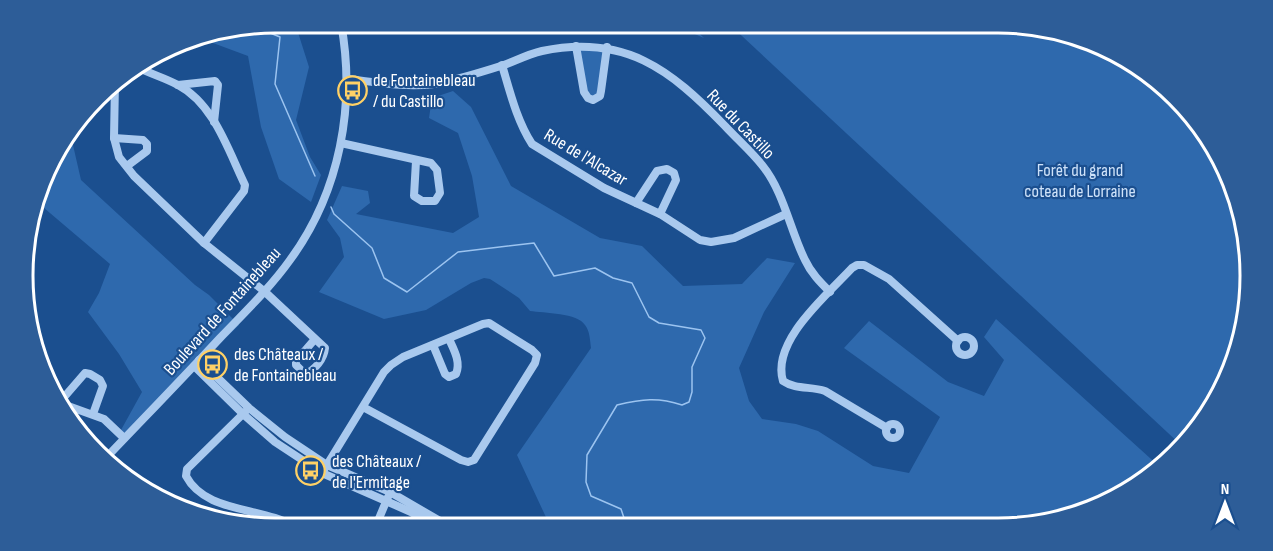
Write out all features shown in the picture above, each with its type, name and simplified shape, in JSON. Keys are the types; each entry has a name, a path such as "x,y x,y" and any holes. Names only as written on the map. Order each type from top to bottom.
{"street":[{"name":"Boulevard de Fontainebleau","path":"110,453 264,291 290,261 307,236 334,172 341,143 348,79 342,33"},
{"name":"Rue du Castillo","path":"348,79 411,85 434,84 502,65 541,51 576,46 607,48 635,55 659,68 712,112 763,166 777,189 805,260 812,273 830,292"},
{"path":"576,46 584,92 588,98 593,100 600,96 607,48"},
{"name":"Rue de l'Alcazar","path":"502,65 519,118 532,144 604,188 660,214 700,240 711,242 734,238 786,214"},
{"path":"146,71 178,85 203,106 214,122 245,185 244,191 204,243"},
{"path":"178,85 215,81 218,85 214,122"},
{"path":"115,94 114,138 119,157 204,243 264,291 315,339"},
{"path":"114,138 143,140 147,144 147,151 127,166"},
{"path":"341,143 431,163 435,166 440,193 435,201 422,201 414,196 416,161"},
{"name":"Rue de l'Alcazar","path":"636,203 657,171 667,169 674,173 676,180 660,214"},
{"path":"887,428 825,391 814,387 797,387 783,381 781,373 787,347 800,324 852,268 864,265 889,279 958,341"},
{"path":"322,473 384,372 391,364 403,357 489,323 537,355 535,363 474,460 468,462 363,407"},
{"path":"433,345 445,374 449,377 456,374 459,368 449,339"},
{"path":"197,363 275,442 322,473 388,497 421,518"},
{"path":"64,396 85,373 100,380 103,386 93,414"},
{"path":"72,407 104,419 124,438"},
{"path":"246,411 327,465 431,518"},
{"path":"246,411 187,469 186,476 189,483 213,501 276,518"},
{"path":"379,518 388,497"}],"green space":[{"path":"298,33 309,67 296,120 310,157 321,175 311,202 279,179 261,127 248,56 208,43 244,35"},
{"name":"Forêt du grand coteau de Lorraine","path":"739,33 1029,35 1060,41 1105,58 1145,83 1169,104 1208,154 1222,183 1235,228 1240,276 1235,323 1222,368 1208,397 1175,440"},
{"path":"576,46 607,47 600,96 588,98"},
{"path":"453,91 471,107 511,186 600,238 642,246 683,286 742,284 767,258 795,263 764,312 739,368 749,401 762,419 796,424 818,431 873,466 909,473 940,417 844,348 869,321 948,382 984,396 1004,360 984,337 996,319 1153,461 1119,486 1090,500 1060,510 1029,516 998,518 546,518 517,455 591,348 588,330 581,321 568,316 530,311 519,298 490,279 484,278 471,283 426,310 384,319 319,292 344,257 340,238 327,220 342,186 368,191 370,203 356,214 453,233 479,217 472,176 458,133 429,118 432,98"},
{"path":"73,143 81,180 195,285 209,295 239,325 124,438 121,430 142,392 119,354 88,312 99,293 110,264 43,207 51,183"}],"waterway":[{"path":"271,33 280,37 275,84 315,176"},
{"path":"331,207 334,214 372,248 384,278 407,292 458,252 534,243 554,276 595,268 613,278 632,283 649,317 659,323 701,330 705,338 692,367 692,392 689,402 682,405 650,400 617,405 587,455 586,482 591,496 621,509 624,518"}],"place":[{"name":"de Fontainebleau / du Castillo","path":"352,90"},
{"name":"des Châteaux / de Fontainebleau","path":"213,364"},
{"name":"des Châteaux / de l'Ermitage","path":"311,471"}]}
